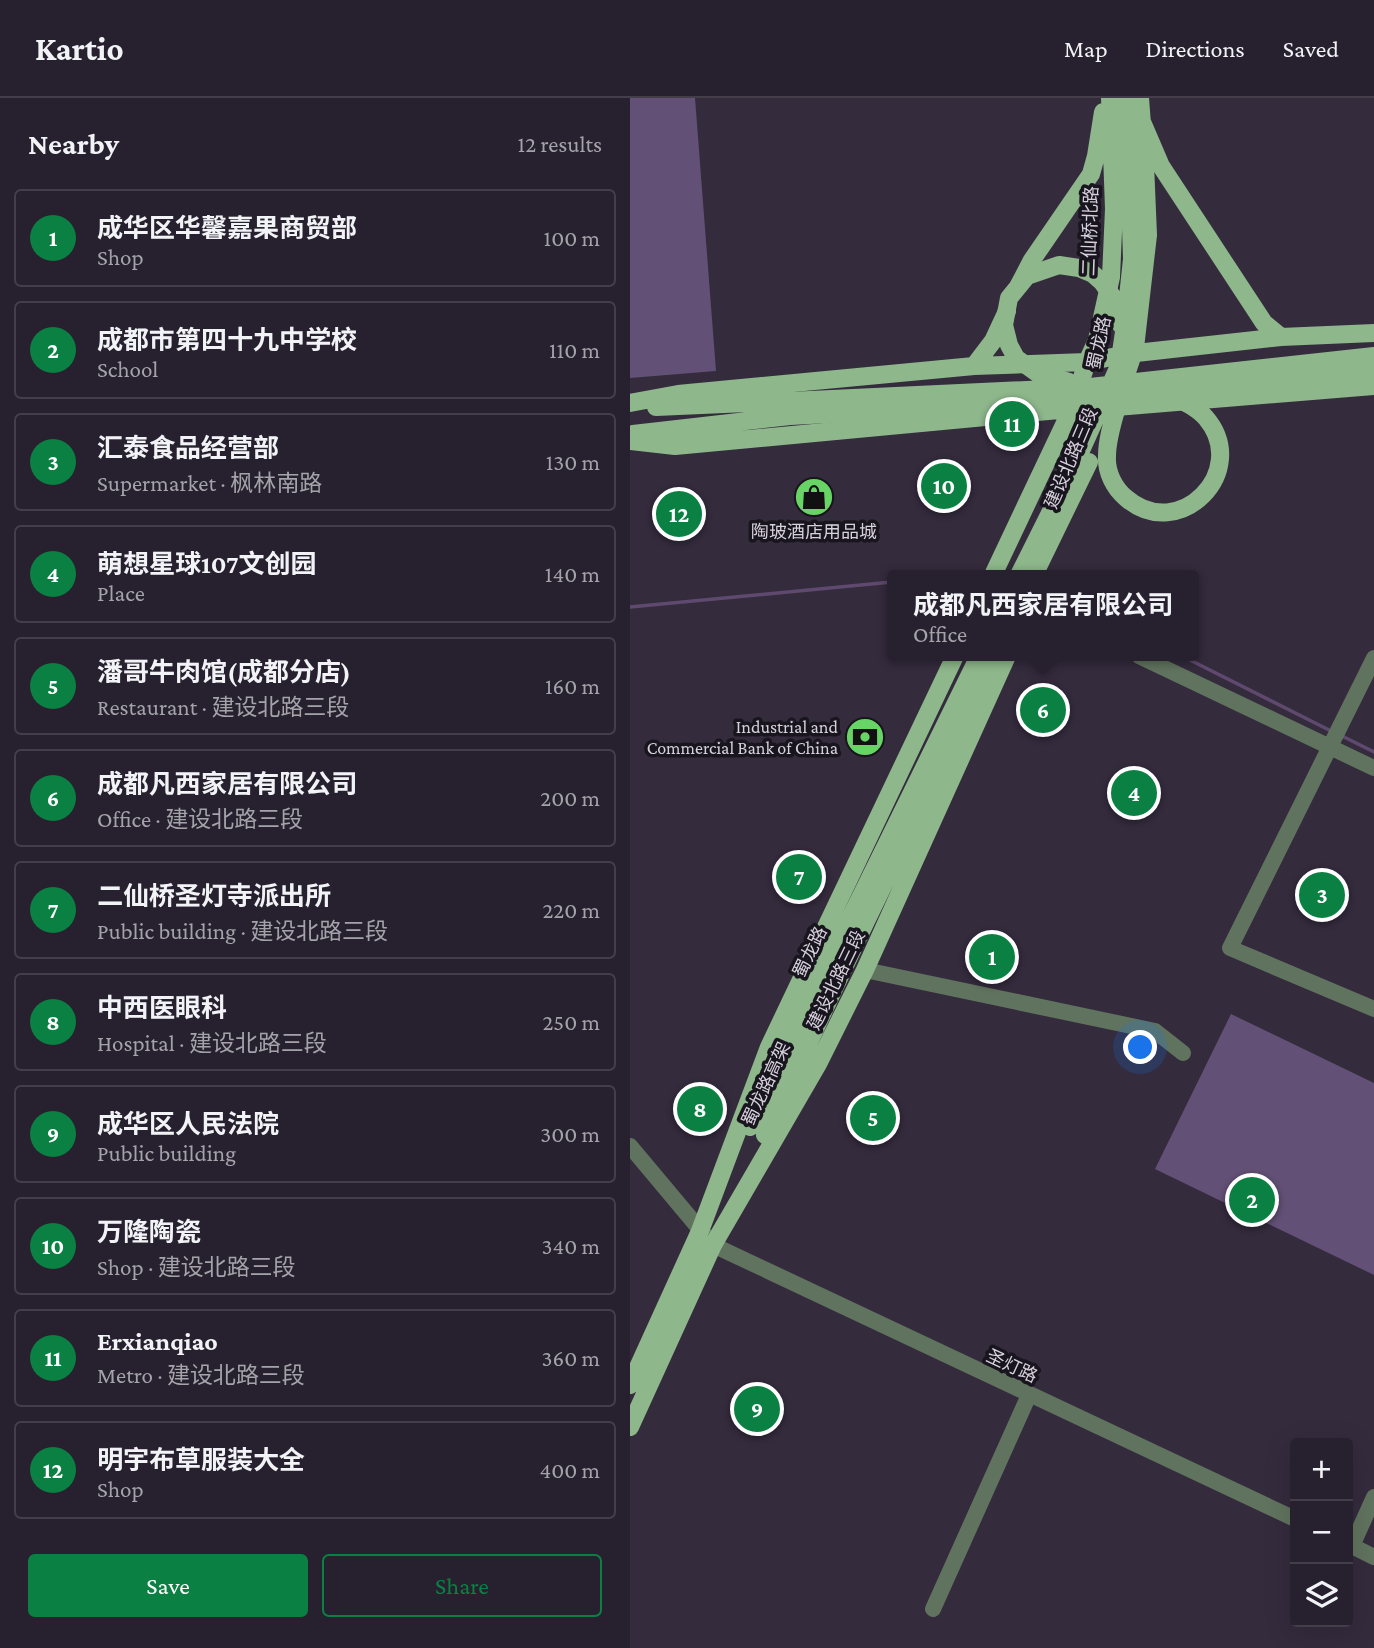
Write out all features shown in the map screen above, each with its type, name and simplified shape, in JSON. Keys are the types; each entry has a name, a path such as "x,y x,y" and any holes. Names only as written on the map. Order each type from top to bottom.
{"main road":[{"name":"二仙桥北路","path":"1087,362 1097,340 1111,277 1114,209 1108,98"},
{"path":"974,366 993,341 1032,260 1091,174 1108,98"},
{"name":"蜀龙路","path":"1021,570 1119,366 1132,259 1127,98"},
{"path":"1127,354 1135,267 1140,98"},
{"name":"蜀龙路","path":"1036,570 1086,468 1125,379 1135,348 1148,235 1140,98"},
{"path":"1140,117 1161,166 1264,323 1281,337"},
{"path":"1090,387 1037,373 1016,358 1009,345 1004,325 1009,298 1027,276 1059,265 1079,268 1093,274 1102,282 1117,303 1121,323 1116,361 1108,391"},
{"path":"630,403 678,394 974,366 1087,362 1127,354 1281,337 1374,333"},
{"name":"建设北路三段","path":"1045,570 1116,408 1127,354"},
{"path":"630,434 789,408 1090,387 1374,356"},
{"name":"建设北路三段","path":"995,570 1072,408 1087,362"},
{"path":"630,409 1096,400 1374,372"},
{"path":"1125,379 1106,458 1110,478 1120,493 1133,505 1150,511 1167,512 1185,508 1200,499 1212,485 1218,469 1220,451 1215,434 1205,417 1189,405 1165,394"},
{"path":"630,441 675,446 1072,408 1116,408 1374,386"},
{"name":"建设北路三段","path":"630,1385 700,1231 769,1046 953,661"},
{"name":"蜀龙路","path":"849,937 977,661"},
{"name":"蜀龙路","path":"700,1231 992,661"},
{"name":"建设北路三段","path":"630,1427 713,1245 818,1064 865,970 1005,661"},
{"name":"蜀龙路高架","path":"713,1245 849,937"}],"street":[{"path":"1374,658 1230,948 1374,1009"},
{"path":"1150,661 1331,742 1374,768"},
{"path":"865,970 1154,1031 1183,1053"},
{"path":"630,1146 713,1245"},
{"name":"圣灯路","path":"713,1245 1290,1517"},
{"path":"933,1609 1029,1395"},
{"path":"1353,1539 1374,1497"},
{"path":"1353,1546 1374,1557"}],"shaded area":[{"path":"630,98 695,98 716,371 630,378"},
{"path":"1231,1014 1374,1083 1374,1275 1155,1169"}],"waterway":[{"path":"630,607 887,582"},
{"path":"1192,661 1333,732"},
{"path":"1340,735 1374,752"}],"place":[{"name":"Erxianqiao","path":"1012,424"},
{"name":"万隆陶瓷","path":"944,486"},
{"name":"陶玻酒店用品城","path":"814,497"},
{"name":"明宇布草服装大全","path":"679,514"},
{"name":"成都凡西家居有限公司","path":"1043,710"},
{"name":"Industrial and Commercial Bank of China","path":"865,737"},
{"name":"萌想星球107文创园","path":"1134,793"},
{"name":"二仙桥圣灯寺派出所","path":"799,877"},
{"name":"汇泰食品经营部","path":"1322,895"},
{"name":"成华区华馨嘉果商贸部","path":"992,957"},
{"name":"中西医眼科","path":"700,1109"},
{"name":"潘哥牛肉馆(成都分店)","path":"873,1118"},
{"name":"成都市第四十九中学校","path":"1252,1200"},
{"name":"成华区人民法院","path":"757,1409"}]}
